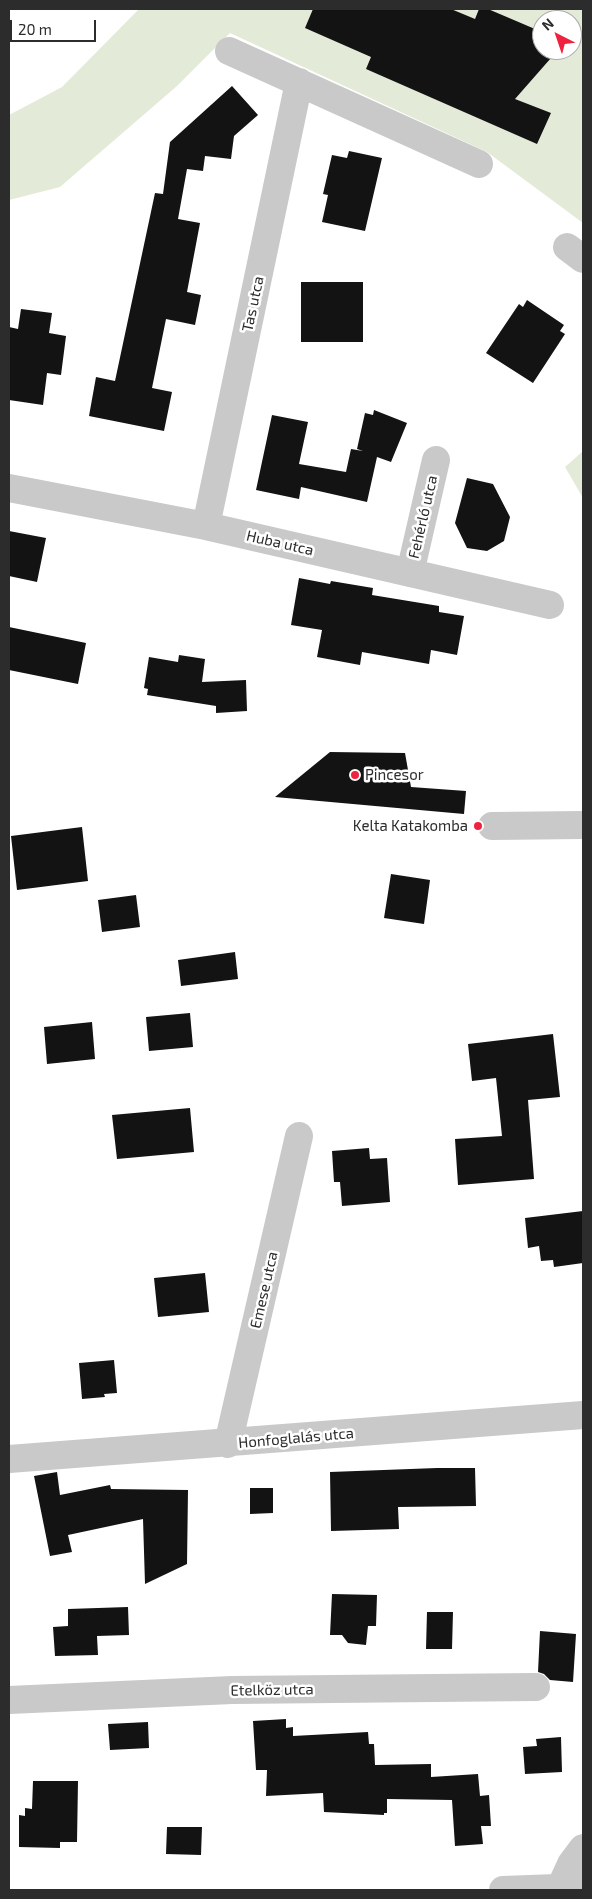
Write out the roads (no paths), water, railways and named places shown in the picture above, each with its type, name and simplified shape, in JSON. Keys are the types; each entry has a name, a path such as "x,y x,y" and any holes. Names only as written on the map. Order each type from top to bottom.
{"street":[{"path":"230,51 479,164"},
{"name":"Tas utca","path":"206,526 299,82"},
{"name":"Fehérló utca","path":"410,573 436,460"},
{"name":"Huba utca","path":"9,488 206,526 550,605"},
{"path":"492,826 583,825"},
{"name":"Emese utca","path":"228,1444 299,1136"},
{"name":"Honfoglalás utca","path":"9,1459 228,1444 583,1415"},
{"name":"Etelköz utca","path":"9,1700 232,1690 536,1687"},
{"path":"503,1890 572,1888 571,1864 583,1848"}],"place":[{"name":"Pincesor","path":"355,775"},
{"name":"Kelta Katakomba","path":"478,826"}]}
